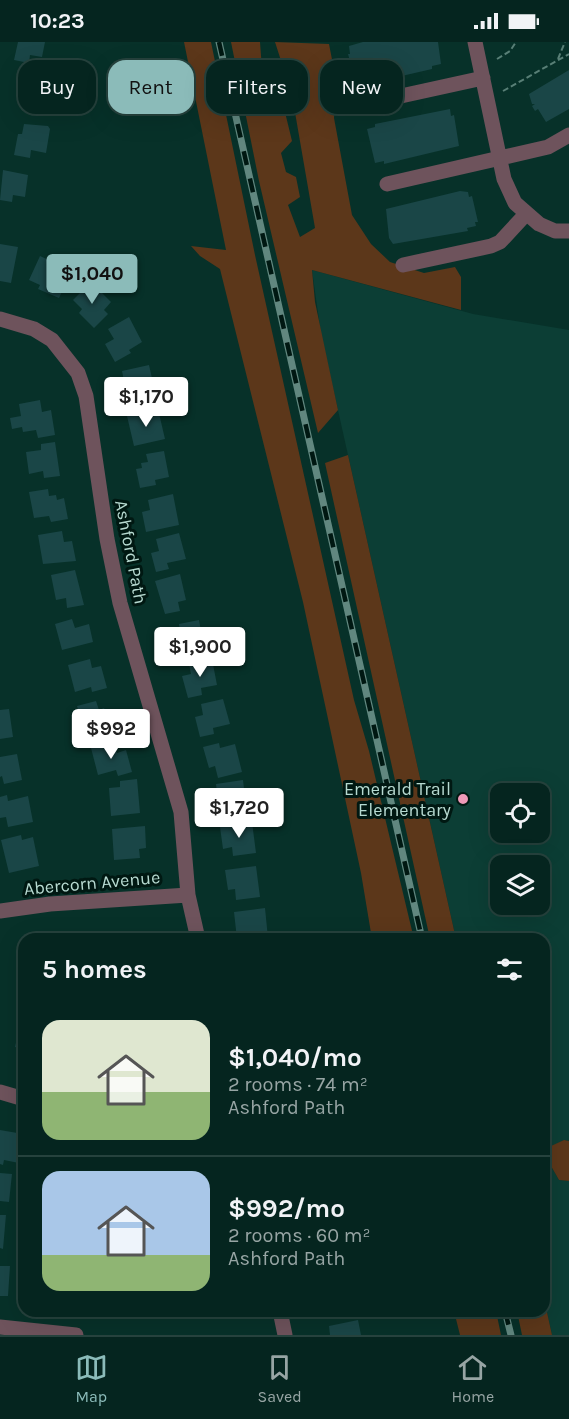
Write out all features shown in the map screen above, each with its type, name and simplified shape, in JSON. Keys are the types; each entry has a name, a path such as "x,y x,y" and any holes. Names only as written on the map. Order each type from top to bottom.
{"street":[{"path":"475,42 504,178 515,203 539,224 555,231 569,231"},
{"path":"403,96 483,78"},
{"path":"387,184 548,147 569,135"},
{"path":"403,265 491,246 506,236 526,214"},
{"name":"Ashford Path","path":"0,319 34,328 52,340 78,373 86,396 107,539 120,603 181,812 188,895 197,933"},
{"name":"Abercorn Avenue","path":"0,911 50,904 188,895"},
{"path":"0,1092 18,1097"},
{"path":"281,1317 285,1335"},
{"path":"0,1327 76,1335"}],"path":[{"path":"497,59 510,51 516,42"},
{"path":"557,61 565,42"},
{"path":"502,91 569,54"}],"shaded area":[{"path":"184,42 211,42 215,60 206,60 206,114 226,114 354,700 369,751 413,933 371,933 361,873 303,602 220,269 200,256 191,246 226,250 194,92 194,60 188,60"},
{"path":"231,42 260,42 261,60 235,60"},
{"path":"275,42 329,44 332,60 320,60 320,114 334,114 352,215 371,244 390,262 424,273 455,267 461,277 461,310 312,270 315,302 338,410 318,433 246,114 285,114 292,141 281,153 286,172 296,177 300,197 288,205 300,237 315,228 295,114 308,114 308,60 281,60"},
{"name":"Emerald Trail Elementary","path":"312,270 473,314 569,330 569,1141 564,1140 551,1147 551,1166 559,1180 569,1181 569,1335 552,1335 548,1317 550,1317 550,933 455,933 321,334"},
{"path":"348,455 455,933 429,933 325,463"},
{"path":"564,1140 569,1141 569,1181 559,1180 551,1166 551,1146"},
{"path":"456,1317 497,1317 501,1335 460,1335"},
{"path":"518,1317 548,1317 552,1335 522,1335"}],"building":[{"path":"18,42 45,42 42,57 30,55 29,60 14,60"},
{"path":"363,42 438,42 441,64 432,66 432,69 403,76 403,60 350,60 349,46"},
{"path":"569,70 569,109 546,122 538,109 535,111 532,106 535,104 532,104 529,94"},
{"path":"450,109 451,116 454,115 459,146 384,164 384,161 375,163 367,129 375,127 375,124"},
{"path":"24,124 48,126 50,129 46,153 31,150 30,158 14,155 18,134 22,134"},
{"path":"3,170 28,175 25,197 13,195 12,202 0,200"},
{"path":"460,191 468,192 469,197 472,196 478,222 475,222 476,226 467,228 468,231 393,244 389,238 386,209"},
{"path":"0,244 18,247 11,283 0,281"},
{"path":"40,256 66,268 61,278 67,281 59,298 38,289 40,285 29,280"},
{"path":"91,282 111,302 104,310 108,314 94,328 79,313 82,309 73,300"},
{"path":"129,317 142,342 129,350 131,353 115,362 105,344 114,339 108,329"},
{"path":"149,365 156,396 144,399 145,403 127,407 121,387 125,386 122,371"},
{"path":"40,400 42,412 51,410 55,435 38,438 36,430 23,432 22,427 12,429 10,418 21,416 19,404"},
{"path":"158,409 165,439 134,446 127,416"},
{"path":"55,442 60,476 44,478 43,471 29,474 26,452 41,450 41,444"},
{"path":"164,451 169,477 155,480 156,485 140,488 136,469 142,468 141,463 148,462 146,454"},
{"path":"48,489 49,496 56,495 57,500 64,498 68,519 51,522 49,516 34,518 29,492"},
{"path":"173,494 179,525 146,532 142,512 150,510 148,500"},
{"path":"62,531 64,542 72,541 76,561 43,564 38,535"},
{"path":"179,533 186,559 167,563 169,569 156,572 151,553 159,551 156,539"},
{"path":"75,570 84,605 67,608 66,598 56,600 51,575"},
{"path":"180,574 186,600 178,602 180,611 165,614 155,581"},
{"path":"72,619 75,628 89,624 93,642 62,650 55,624"},
{"path":"199,620 204,647 174,653 170,633 180,631 179,624"},
{"path":"90,659 92,668 101,666 107,688 92,692 91,687 75,692 68,665"},
{"path":"212,659 217,685 201,688 202,695 188,698 182,676 191,674 189,664"},
{"path":"223,699 230,724 213,728 214,734 200,737 195,717 203,715 201,704"},
{"path":"96,701 99,710 104,708 106,712 112,710 118,729 102,733 101,728 85,733 77,706"},
{"path":"9,709 13,737 0,739 0,710"},
{"path":"114,741 117,753 126,750 132,772 118,776 116,770 98,775 91,748"},
{"path":"219,743 220,748 235,744 242,772 218,778 215,766 209,768 203,747"},
{"path":"17,754 22,780 4,784 2,776 0,777 0,757"},
{"path":"137,779 140,813 111,816 109,788 120,787 120,781"},
{"path":"243,780 247,814 220,817 216,784"},
{"path":"7,795 8,801 28,796 33,822 8,827 6,817 0,818 0,797"},
{"path":"252,822 256,853 233,856 232,847 223,849 220,827"},
{"path":"145,826 146,848 139,849 140,858 114,860 112,829"},
{"path":"21,835 22,840 33,837 39,866 9,873 1,840"},
{"path":"256,866 260,897 236,900 235,889 228,890 225,870"},
{"path":"265,908 268,933 236,933 234,912"},
{"path":"0,1130 18,1133 18,1163 4,1160 3,1165 0,1164"},
{"path":"0,1173 12,1174 9,1202 0,1201"},
{"path":"0,1215 6,1215 3,1249 0,1248"},
{"path":"0,1266 10,1266 8,1296 0,1296"},
{"path":"358,1320 361,1335 330,1335 329,1326"}],"railway":[{"path":"219,42 421,933"},
{"path":"506,1317 511,1335"}],"place":[{"name":"Emerald Trail Elementary","path":"463,799"}]}
